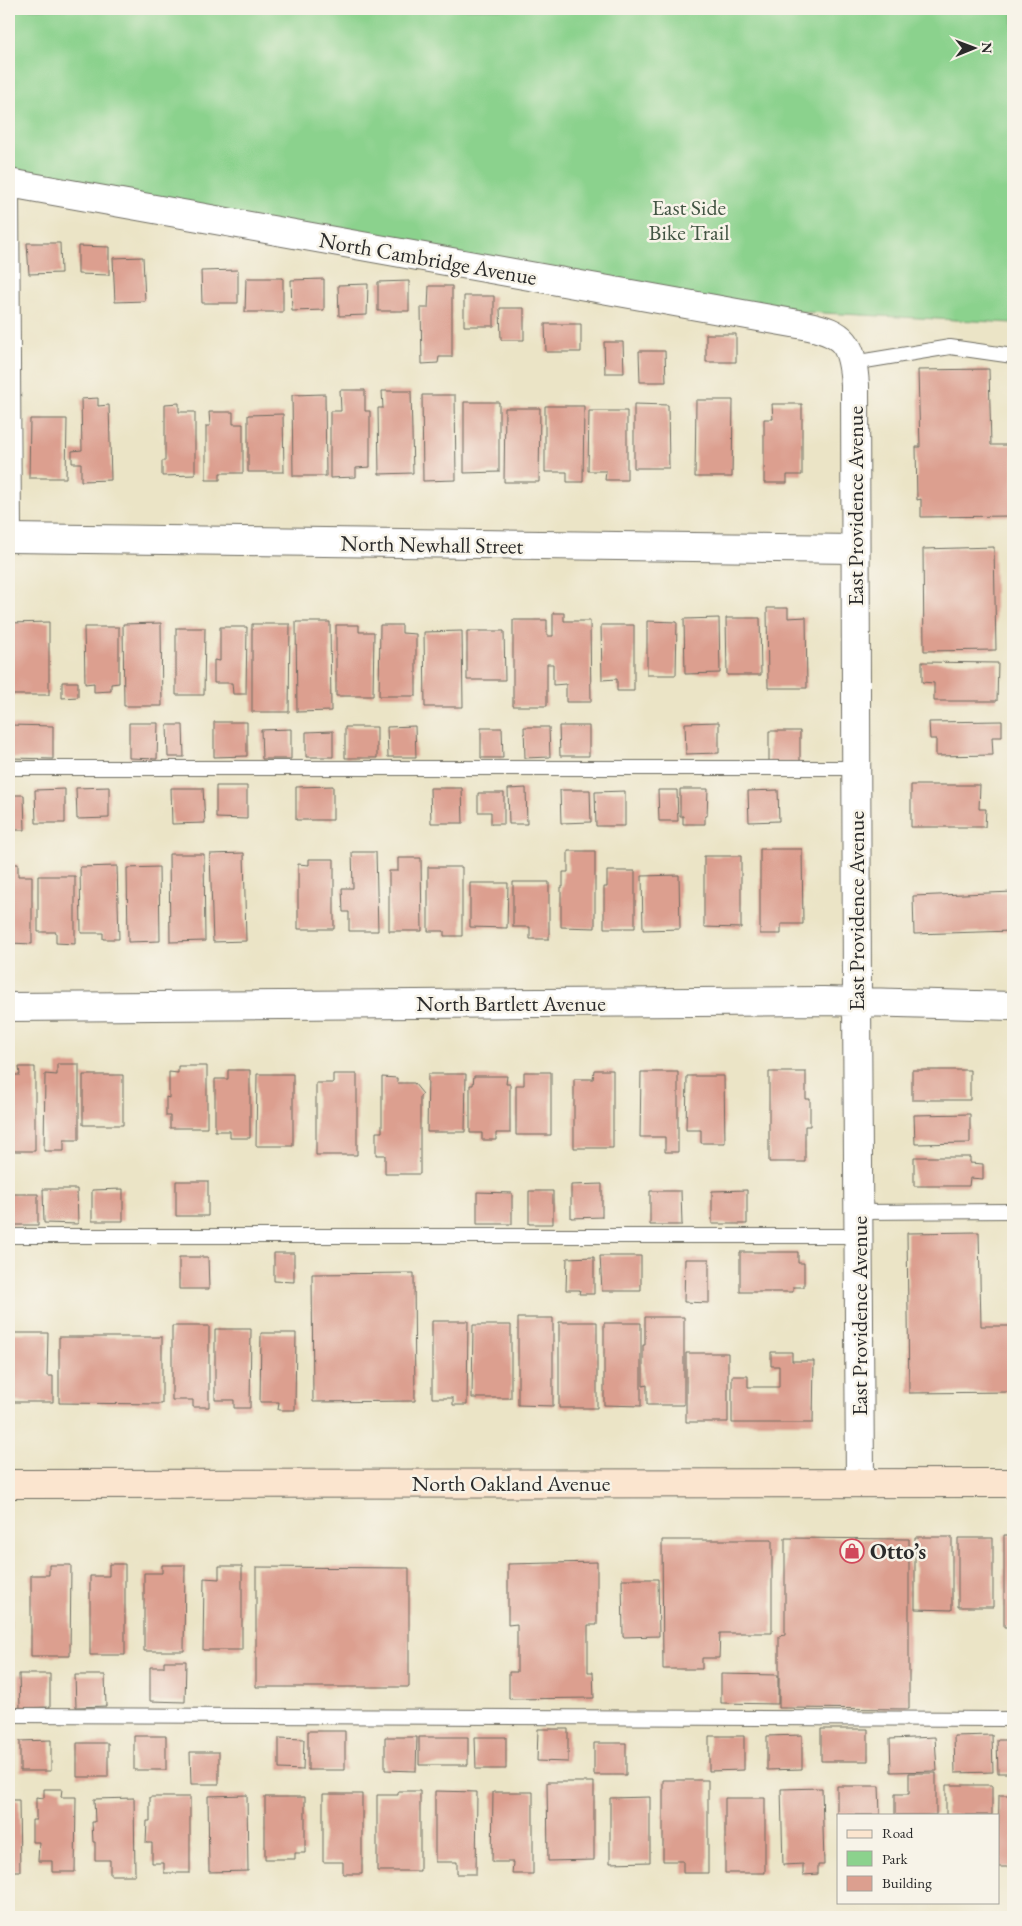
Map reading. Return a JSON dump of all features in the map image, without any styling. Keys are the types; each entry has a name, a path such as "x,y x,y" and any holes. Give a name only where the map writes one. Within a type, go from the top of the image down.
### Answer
{"main road":[{"name":"North Oakland Avenue","path":"9,1484 1013,1483"}],"street":[{"name":"North Cambridge Avenue","path":"10,183 804,325 830,332 849,352"},
{"name":"East Providence Avenue","path":"849,352 855,385 860,1483"},
{"name":"North Newhall Street","path":"12,538 855,549"},
{"name":"North Bartlett Avenue","path":"9,1007 857,1001 1013,1006"}],"lane":[{"path":"10,183 12,538"},
{"path":"849,352 950,347 1013,356"},
{"path":"9,768 856,768"},
{"path":"9,1236 858,1224 1013,1212"},
{"path":"9,1715 1013,1719"}],"green space":[{"name":"East Side Bike Trail","path":"9,9 1013,9 1013,323 691,306 9,174"}],"building":[{"path":"27,243 60,243 61,273 29,274"},
{"path":"78,246 109,247 109,275 78,274"},
{"path":"143,257 145,301 115,302 113,258"},
{"path":"238,270 238,303 202,303 201,271"},
{"path":"246,278 283,278 283,312 245,312"},
{"path":"324,279 324,310 292,311 291,280"},
{"path":"409,281 409,311 378,311 378,282"},
{"path":"368,284 367,315 339,316 338,285"},
{"path":"429,286 452,286 452,357 439,357 438,363 422,364 421,308 428,308"},
{"path":"464,296 494,296 494,326 464,326"},
{"path":"500,308 524,308 524,340 501,340"},
{"path":"545,324 581,324 581,352 546,352"},
{"path":"706,334 736,334 736,362 706,362"},
{"path":"604,342 623,342 624,373 605,373"},
{"path":"639,351 665,351 666,382 640,382"},
{"path":"989,369 991,445 1013,445 1013,516 921,517 921,499 917,500 916,447 920,447 918,370"},
{"path":"340,390 365,390 365,411 370,411 370,467 356,468 356,477 330,478 330,411 341,411"},
{"path":"382,391 411,391 413,473 379,474 378,408 383,408"},
{"path":"325,394 326,476 293,476 292,395"},
{"path":"422,395 455,395 456,480 423,481"},
{"path":"98,398 98,406 109,405 111,480 81,481 81,463 72,463 72,451 82,450 81,399"},
{"path":"696,400 733,400 732,477 695,477"},
{"path":"464,402 499,402 499,472 464,473"},
{"path":"179,403 179,412 195,412 195,475 162,476 162,461 165,461 165,404"},
{"path":"634,404 668,405 669,468 634,468"},
{"path":"772,404 802,404 802,475 787,475 787,483 764,483 764,419 773,419"},
{"path":"545,406 584,406 583,482 567,482 567,472 545,472"},
{"path":"505,408 540,408 539,482 504,482"},
{"path":"589,411 627,411 627,480 605,480 606,471 588,471"},
{"path":"209,412 233,412 233,424 243,424 243,473 220,473 220,480 206,480 206,426 210,426"},
{"path":"283,414 284,472 248,472 248,415"},
{"path":"30,419 67,419 66,478 29,478"},
{"path":"994,547 996,650 924,651 923,549"},
{"path":"767,608 788,608 788,618 806,617 807,688 768,688"},
{"path":"553,613 564,613 564,621 590,621 591,702 566,702 566,684 553,685 553,664 547,664 547,706 513,706 513,620 547,620 547,636 553,636"},
{"path":"719,618 720,673 685,674 684,619"},
{"path":"726,618 760,618 761,675 727,675"},
{"path":"647,621 677,622 676,675 647,675"},
{"path":"49,622 49,695 9,695 9,623"},
{"path":"296,622 330,622 331,711 297,712"},
{"path":"161,623 162,706 124,706 123,624"},
{"path":"252,624 290,624 289,712 252,712"},
{"path":"336,625 359,625 359,632 374,632 373,696 336,696"},
{"path":"380,625 402,625 402,633 416,634 416,696 379,696"},
{"path":"601,625 634,625 634,691 617,691 617,679 602,680"},
{"path":"84,627 119,627 119,683 111,684 111,691 94,692 94,683 85,684"},
{"path":"220,627 247,627 246,694 233,694 232,683 214,683 214,660 220,661"},
{"path":"176,628 205,628 204,695 176,695"},
{"path":"462,631 463,707 425,707 424,632"},
{"path":"467,631 504,631 505,680 467,680"},
{"path":"922,662 998,663 997,701 934,701 934,683 922,682"},
{"path":"62,682 78,682 78,697 62,698"},
{"path":"1002,721 1002,737 992,737 993,755 936,756 936,739 930,739 929,722"},
{"path":"214,722 247,722 247,756 214,757"},
{"path":"719,722 719,753 686,754 685,723"},
{"path":"129,723 158,723 157,759 129,758"},
{"path":"9,725 53,726 53,759 9,758"},
{"path":"167,725 183,725 184,757 168,757"},
{"path":"415,726 416,757 388,757 387,727"},
{"path":"559,726 589,726 589,756 560,756"},
{"path":"345,727 377,727 377,758 345,758"},
{"path":"524,727 549,727 550,757 525,758"},
{"path":"481,728 502,728 503,758 481,758"},
{"path":"291,729 291,759 262,759 261,730"},
{"path":"333,731 333,757 306,757 306,732"},
{"path":"769,731 800,731 800,763 769,763"},
{"path":"911,785 980,785 979,809 986,809 985,827 911,827"},
{"path":"216,786 247,786 247,819 216,818"},
{"path":"333,786 333,820 296,820 296,787"},
{"path":"109,787 109,818 77,819 76,788"},
{"path":"171,788 203,788 205,823 172,824"},
{"path":"430,788 462,788 463,823 431,823"},
{"path":"526,788 527,824 509,824 508,789"},
{"path":"65,789 65,823 36,823 35,790"},
{"path":"680,789 708,789 705,824 683,824 683,816 680,816"},
{"path":"560,790 590,790 591,822 561,823"},
{"path":"658,790 677,790 678,821 659,821"},
{"path":"778,790 779,821 749,822 748,791"},
{"path":"625,791 625,826 596,826 595,792"},
{"path":"478,793 504,793 504,824 491,824 491,812 478,812"},
{"path":"9,795 24,795 25,830 9,830"},
{"path":"760,849 802,849 803,924 781,924 781,934 760,934"},
{"path":"568,851 595,851 595,928 561,927 561,887 563,887 563,872 568,872"},
{"path":"352,852 376,852 378,931 349,931 349,912 343,912 342,888 353,888"},
{"path":"244,853 246,941 213,942 210,854"},
{"path":"169,854 204,854 205,941 170,942"},
{"path":"704,856 741,856 741,928 704,927"},
{"path":"398,858 421,858 422,931 389,931 389,871 398,871"},
{"path":"309,859 334,859 334,929 298,929 298,864 309,865"},
{"path":"9,864 18,864 18,876 32,876 32,944 10,943"},
{"path":"117,866 119,939 103,939 103,933 81,933 80,867"},
{"path":"159,867 160,941 128,942 127,868"},
{"path":"428,867 462,867 462,936 444,936 444,931 428,931"},
{"path":"607,871 635,871 635,928 604,928 604,887 607,887"},
{"path":"679,875 680,929 643,930 642,876"},
{"path":"38,876 75,876 75,944 56,943 56,932 38,932"},
{"path":"513,882 549,882 549,939 530,939 530,927 513,927"},
{"path":"470,883 508,883 507,928 470,927"},
{"path":"1013,892 1013,931 914,934 913,896"},
{"path":"57,1064 79,1064 79,1140 64,1140 64,1151 44,1151 45,1074 57,1075"},
{"path":"178,1066 207,1066 207,1128 170,1128 170,1116 166,1116 166,1097 169,1098 169,1072 178,1073"},
{"path":"19,1067 35,1067 35,1151 9,1151 9,1075 20,1075"},
{"path":"228,1070 250,1070 250,1138 230,1138 230,1131 215,1131 215,1079 228,1079"},
{"path":"594,1070 613,1070 613,1148 574,1148 574,1079 593,1079"},
{"path":"912,1070 970,1070 970,1100 912,1100"},
{"path":"524,1072 551,1072 551,1135 516,1135 516,1085 524,1085"},
{"path":"641,1072 678,1072 678,1152 665,1152 665,1137 640,1137"},
{"path":"769,1072 806,1072 806,1099 810,1099 810,1126 805,1126 805,1162 769,1162"},
{"path":"257,1074 293,1074 293,1146 256,1146"},
{"path":"333,1074 357,1074 357,1155 316,1155 316,1083 333,1083"},
{"path":"428,1074 466,1074 465,1132 427,1132"},
{"path":"83,1075 123,1075 123,1125 83,1125"},
{"path":"474,1076 507,1076 506,1084 510,1084 510,1133 496,1133 496,1140 482,1140 482,1133 470,1133 470,1085 473,1085"},
{"path":"687,1076 724,1076 725,1143 701,1143 701,1130 686,1130"},
{"path":"382,1077 397,1078 397,1083 414,1083 423,1094 420,1096 420,1174 385,1174 385,1155 376,1155 376,1132 382,1132"},
{"path":"970,1114 970,1143 915,1144 914,1115"},
{"path":"914,1157 970,1157 970,1163 983,1164 983,1179 970,1178 969,1186 914,1186"},
{"path":"176,1181 208,1181 208,1216 176,1216"},
{"path":"602,1184 602,1217 571,1218 571,1185"},
{"path":"43,1189 77,1189 78,1224 44,1223"},
{"path":"123,1189 123,1221 92,1221 92,1190"},
{"path":"747,1190 747,1224 712,1224 712,1191"},
{"path":"529,1191 553,1191 553,1224 529,1224"},
{"path":"650,1191 681,1191 682,1225 650,1225"},
{"path":"477,1192 512,1193 512,1224 477,1224"},
{"path":"9,1194 38,1194 38,1225 9,1225"},
{"path":"979,1232 981,1326 1013,1326 1013,1392 909,1393 907,1233"},
{"path":"740,1252 798,1252 798,1263 804,1263 804,1287 793,1287 793,1292 740,1292"},
{"path":"274,1253 294,1253 294,1282 274,1281"},
{"path":"600,1256 641,1256 641,1291 602,1291"},
{"path":"179,1257 208,1257 209,1289 179,1289"},
{"path":"594,1257 594,1294 579,1294 580,1290 566,1290 567,1258"},
{"path":"685,1259 709,1259 709,1303 684,1302"},
{"path":"414,1273 415,1401 313,1402 312,1274"},
{"path":"645,1317 684,1317 684,1405 647,1405 647,1385 643,1386"},
{"path":"518,1318 553,1318 553,1406 518,1405"},
{"path":"432,1321 468,1321 467,1405 453,1405 453,1398 432,1398"},
{"path":"559,1322 597,1322 597,1408 559,1408"},
{"path":"604,1323 641,1323 641,1406 604,1405"},
{"path":"473,1325 511,1325 511,1398 472,1398"},
{"path":"172,1326 209,1326 209,1407 193,1407 193,1400 172,1400"},
{"path":"215,1329 251,1329 250,1408 234,1408 234,1400 215,1400"},
{"path":"9,1333 48,1333 47,1376 53,1376 53,1402 9,1402"},
{"path":"261,1333 296,1333 295,1410 278,1410 279,1402 260,1402"},
{"path":"59,1337 162,1337 162,1404 59,1403"},
{"path":"771,1352 792,1352 792,1361 814,1361 813,1423 732,1423 732,1376 748,1376 748,1387 779,1387 779,1366 771,1366"},
{"path":"686,1353 728,1353 728,1422 686,1422"},
{"path":"1004,1535 1013,1535 1013,1627 1004,1627"},
{"path":"915,1537 952,1537 952,1610 915,1609"},
{"path":"785,1538 909,1539 909,1709 779,1708 779,1636 785,1635"},
{"path":"958,1538 993,1538 993,1607 958,1607"},
{"path":"662,1540 772,1540 772,1633 720,1633 719,1658 702,1658 702,1669 663,1669"},
{"path":"597,1562 597,1625 588,1625 588,1672 593,1672 594,1698 509,1699 509,1672 517,1672 517,1624 508,1625 508,1564"},
{"path":"109,1564 125,1564 125,1655 90,1655 90,1576 109,1576"},
{"path":"9,1565 11,1565 11,1655 9,1655"},
{"path":"49,1565 71,1565 70,1656 31,1656 31,1575 49,1575"},
{"path":"162,1565 185,1565 184,1651 144,1651 144,1573 162,1573"},
{"path":"219,1566 242,1566 242,1650 203,1650 204,1578 219,1579"},
{"path":"256,1567 409,1568 409,1687 256,1687"},
{"path":"622,1579 658,1579 659,1636 623,1637"},
{"path":"164,1661 186,1661 185,1702 150,1701 150,1667 164,1667"},
{"path":"19,1674 50,1674 50,1707 20,1708"},
{"path":"721,1674 778,1675 778,1704 721,1703"},
{"path":"75,1675 105,1675 106,1706 76,1707"},
{"path":"538,1729 568,1729 568,1762 537,1761"},
{"path":"821,1729 868,1729 868,1761 821,1761"},
{"path":"308,1731 345,1731 345,1770 308,1770"},
{"path":"802,1735 802,1769 767,1770 767,1736"},
{"path":"992,1735 993,1772 955,1773 954,1736"},
{"path":"134,1736 166,1736 166,1770 134,1770"},
{"path":"709,1736 744,1736 744,1770 709,1771"},
{"path":"385,1737 417,1737 416,1771 385,1770"},
{"path":"419,1737 468,1737 468,1765 419,1765"},
{"path":"475,1737 506,1737 506,1769 476,1769"},
{"path":"935,1737 937,1771 891,1772 890,1739"},
{"path":"279,1738 304,1739 303,1770 279,1769"},
{"path":"51,1740 51,1771 20,1771 20,1741"},
{"path":"997,1740 1013,1740 1013,1773 998,1773"},
{"path":"77,1743 108,1743 108,1777 77,1777"},
{"path":"594,1743 626,1743 626,1775 594,1775"},
{"path":"190,1752 219,1752 219,1784 191,1784"},
{"path":"909,1773 936,1773 936,1814 895,1814 895,1794 909,1794"},
{"path":"663,1780 708,1780 708,1873 683,1873 683,1861 663,1861"},
{"path":"547,1782 594,1782 594,1860 548,1861"},
{"path":"946,1785 992,1785 992,1814 946,1814"},
{"path":"837,1786 879,1786 880,1814 837,1814"},
{"path":"822,1788 824,1865 818,1865 818,1874 803,1875 803,1864 783,1865 781,1789"},
{"path":"44,1789 62,1789 61,1797 76,1797 75,1872 52,1872 52,1861 38,1861 39,1842 32,1842 32,1820 36,1820 36,1797 44,1798"},
{"path":"398,1791 420,1791 420,1871 377,1871 377,1795 398,1795"},
{"path":"435,1791 477,1792 476,1874 457,1874 457,1862 435,1862"},
{"path":"493,1792 533,1792 533,1874 512,1874 513,1862 492,1862"},
{"path":"323,1794 362,1794 362,1874 343,1874 343,1862 323,1862"},
{"path":"247,1795 248,1871 209,1872 208,1796"},
{"path":"999,1795 1013,1795 1013,1867 1000,1867"},
{"path":"150,1797 190,1797 190,1873 164,1873 164,1863 152,1863 152,1843 146,1843 147,1821 150,1821"},
{"path":"265,1797 305,1797 305,1853 295,1853 295,1859 265,1859"},
{"path":"650,1797 650,1862 610,1863 610,1798"},
{"path":"134,1798 135,1875 110,1875 110,1860 95,1860 92,1822 95,1822 94,1799"},
{"path":"725,1798 765,1798 765,1873 725,1873"},
{"path":"9,1800 19,1800 20,1871 9,1871"}],"place":[{"name":"Otto’s","path":"852,1551"}]}
